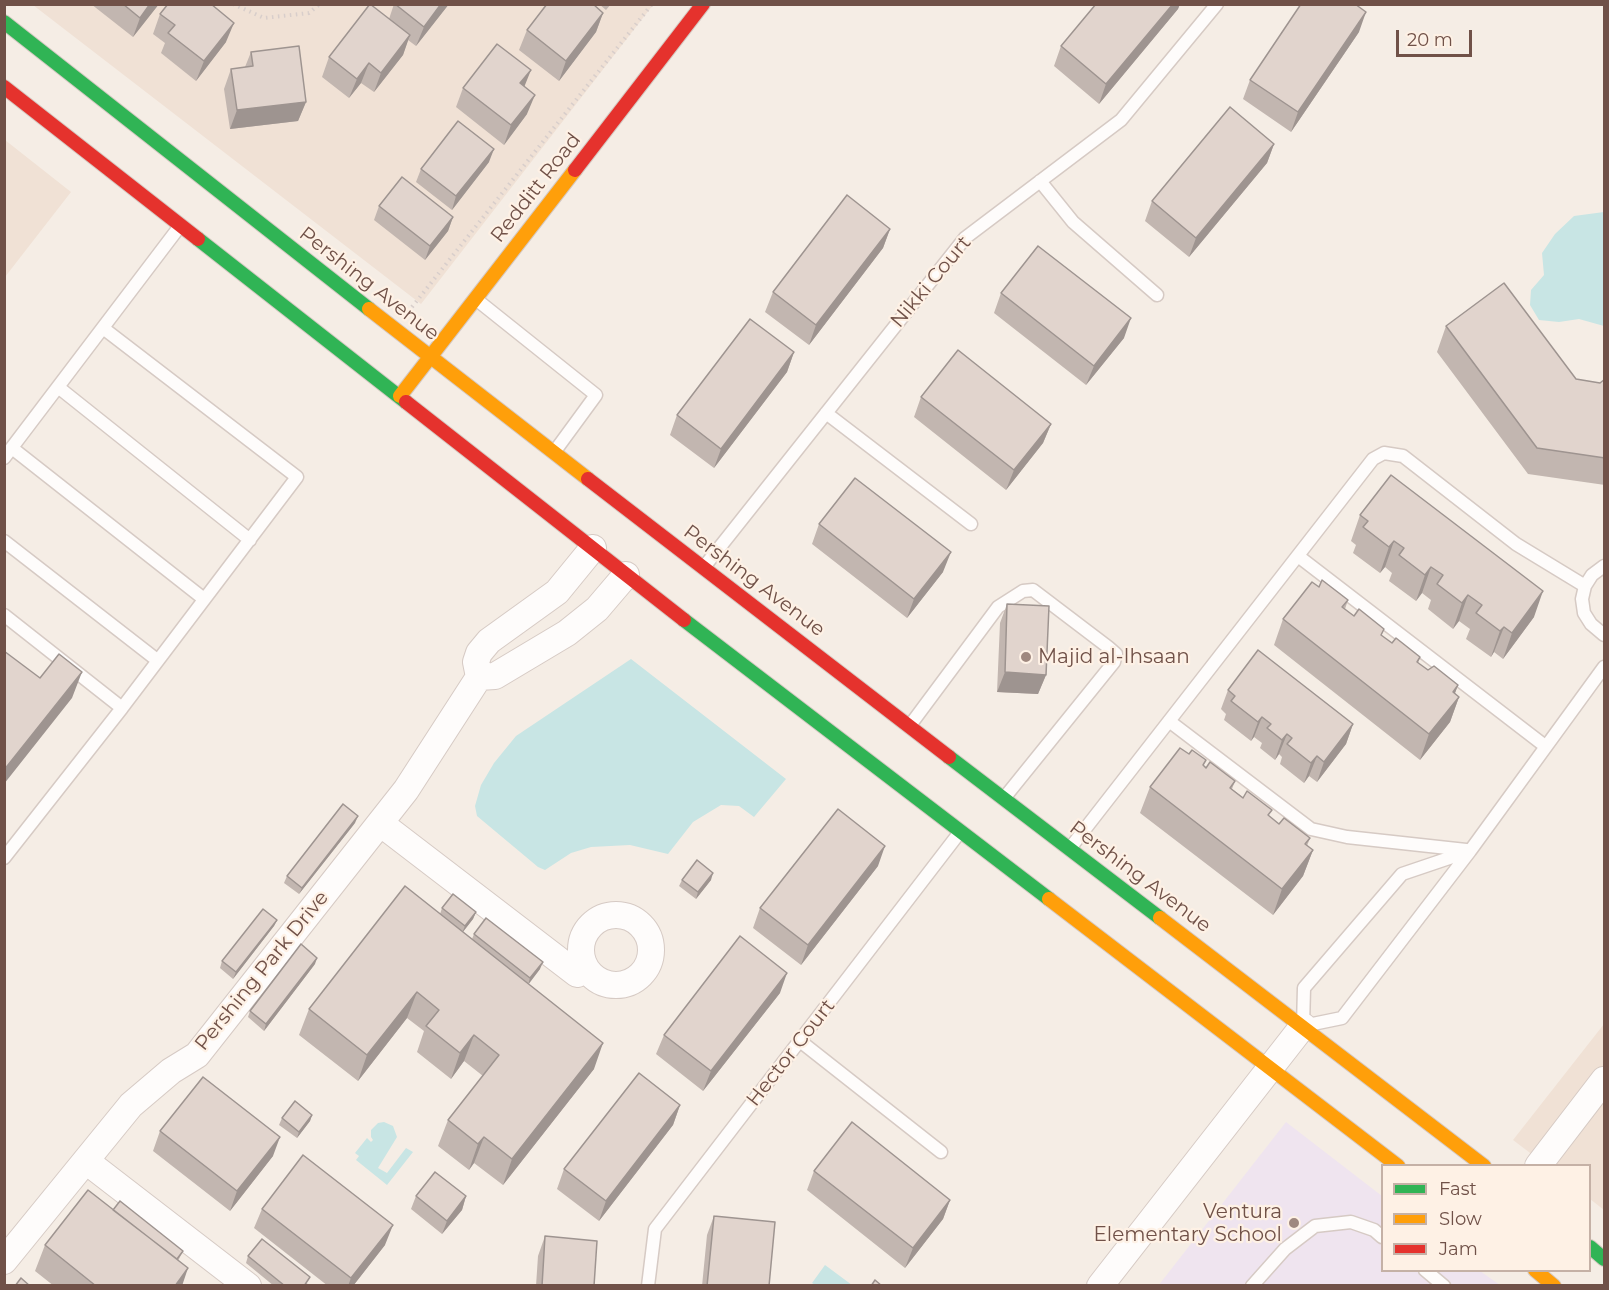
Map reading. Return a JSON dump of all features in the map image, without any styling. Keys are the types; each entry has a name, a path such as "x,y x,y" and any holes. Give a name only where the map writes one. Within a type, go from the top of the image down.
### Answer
{"street":[{"name":"Redditt Road","path":"400,396 703,4"},
{"name":"Pershing Avenue","path":"4,22 430,357 1481,1164"},
{"path":"4,87 626,575 1395,1164"},
{"name":"Pershing Park Drive","path":"4,1261 131,1105 171,1071 197,1055 406,790 479,677 476,662 479,653 489,641 557,592 593,548"},
{"path":"479,677 495,676 552,644 597,609 626,575"},
{"path":"532,612 552,644"},
{"path":"380,823 577,974 584,964"},
{"path":"1100,1286 1303,1026"},
{"path":"1540,1164 1605,1080"},
{"path":"86,1161 248,1286"},
{"path":"1591,1248 1605,1259"},
{"path":"1537,1272 1554,1286"}],"lane":[{"name":"Nikki Court","path":"703,568 965,238 1121,120 1217,4"},
{"path":"1040,181 1073,222 1157,295"},
{"path":"181,225 8,453 204,599"},
{"path":"475,299 597,395 555,452"},
{"path":"4,858 122,708 297,477 103,328"},
{"path":"58,387 250,540"},
{"path":"826,413 971,524"},
{"path":"1070,848 1373,459 1384,453 1403,456 1516,544 1585,586"},
{"path":"4,541 157,660"},
{"path":"1298,556 1545,746"},
{"path":"1605,566 1592,575 1585,586 1582,599 1584,612 1591,624 1605,635"},
{"path":"909,725 998,607 1023,591 1033,590 1116,654 1114,662 1004,797"},
{"path":"4,615 122,708"},
{"path":"1470,851 1402,874 1304,988 1303,1026 1342,1018 1470,851 1605,667"},
{"path":"1169,721 1311,829 1347,837 1470,851"},
{"name":"Hector Court","path":"648,1286 655,1229 961,831"},
{"path":"800,1041 941,1152"},
{"path":"1252,1286 1285,1249 1315,1227 1351,1222 1374,1230 1381,1235"},
{"path":"1427,1272 1444,1286"}],"path":[{"path":"233,4 264,18 309,13 320,4"},
{"path":"402,301 411,309 652,4"}],"shaded area":[{"path":"33,5 653,5 421,304"},
{"path":"5,140 71,192 4,277"},
{"path":"1604,1024 1604,1210 1591,1200 1591,1164 1545,1164 1513,1140"},
{"name":"Ventura Elementary School","path":"1286,1122 1381,1195 1381,1272 1481,1272 1500,1285 1158,1286"}],"water":[{"path":"1604,212 1604,326 1579,319 1559,322 1539,320 1530,305 1531,290 1544,275 1542,253 1555,234 1574,216"},
{"path":"631,659 786,779 754,817 739,806 721,805 693,822 668,854 630,845 591,847 571,853 545,870 538,867 477,816 475,806 481,785 494,763 516,736"},
{"path":"384,1122 393,1126 397,1137 378,1168 387,1173 406,1148 413,1152 387,1185 356,1160 359,1156 355,1153 367,1138 371,1142 373,1140 371,1130 378,1123"},
{"path":"825,1265 852,1285 815,1285 812,1283"}],"building":[{"path":"123,4 150,4 140,18"},
{"path":"168,4 211,4 234,23 204,61 168,33 175,25 160,14"},
{"path":"370,4 410,35 381,73 369,63 357,79 329,57"},
{"path":"395,4 441,4 424,27"},
{"path":"547,4 593,4 603,13 566,61 527,30"},
{"path":"1096,4 1173,4 1106,84 1061,46"},
{"path":"1301,4 1355,4 1366,12 1298,112 1250,80"},
{"path":"497,44 531,70 520,83 535,95 511,125 463,88"},
{"path":"299,46 306,102 237,110 231,69 253,66 251,52"},
{"path":"1230,107 1274,144 1196,238 1152,201"},
{"path":"458,121 494,149 456,196 421,169"},
{"path":"402,177 453,217 430,246 379,206"},
{"path":"847,195 890,229 816,325 773,292"},
{"path":"1038,246 1131,318 1094,366 1001,293"},
{"path":"1504,283 1576,379 1600,383 1605,379 1605,458 1537,448 1446,326"},
{"path":"750,319 794,352 721,449 677,415"},
{"path":"958,350 1051,424 1014,470 921,397"},
{"path":"1391,475 1543,591 1512,633 1504,627 1500,631 1476,613 1482,605 1468,595 1462,603 1437,584 1443,575 1431,567 1425,575 1399,555 1404,548 1394,541 1389,547 1363,527 1368,521 1360,515"},
{"path":"855,478 951,552 914,599 819,524"},
{"path":"1322,580 1348,600 1342,607 1354,616 1359,609 1384,629 1381,635 1392,643 1396,638 1420,657 1417,662 1428,670 1434,666 1458,685 1453,692 1459,697 1429,734 1283,619 1312,582 1319,587"},
{"path":"1007,604 1049,606 1046,675 1005,672"},
{"path":"1258,650 1353,724 1324,762 1317,756 1311,763 1287,744 1292,738 1287,734 1282,740 1267,728 1271,724 1262,717 1258,722 1231,701 1235,696 1228,690"},
{"path":"4,651 40,678 59,654 82,672 4,770"},
{"path":"1180,748 1189,754 1192,750 1206,760 1203,765 1206,768 1210,762 1235,781 1230,788 1243,798 1247,791 1272,810 1268,815 1279,824 1284,818 1310,838 1305,844 1313,850 1282,889 1150,787"},
{"path":"343,804 358,816 302,888 287,876"},
{"path":"838,809 885,846 808,945 760,908"},
{"path":"697,860 713,873 698,892 682,880"},
{"path":"405,886 603,1043 512,1159 484,1137 478,1144 448,1120 499,1055 474,1035 460,1053 426,1026 439,1010 417,992 367,1055 309,1009"},
{"path":"453,894 476,912 465,926 442,908"},
{"path":"263,909 277,920 236,972 222,961"},
{"path":"486,918 543,962 530,978 474,934"},
{"path":"740,936 787,973 711,1071 664,1035"},
{"path":"301,944 317,958 266,1024 250,1011"},
{"path":"639,1073 680,1105 606,1201 564,1169"},
{"path":"203,1077 280,1137 237,1191 160,1131"},
{"path":"295,1101 312,1115 299,1132 282,1118"},
{"path":"852,1122 950,1200 913,1248 814,1171"},
{"path":"303,1155 393,1225 351,1278 262,1209"},
{"path":"435,1172 466,1196 447,1221 416,1196"},
{"path":"88,1190 188,1268 175,1286 96,1286 45,1245"},
{"path":"120,1201 183,1251 177,1259 113,1210"},
{"path":"714,1216 775,1222 769,1286 707,1286"},
{"path":"545,1236 597,1241 594,1286 542,1286"},
{"path":"262,1239 310,1277 304,1286 285,1286 248,1256"},
{"path":"21,1278 30,1286 15,1286"},
{"path":"875,1280 882,1286 871,1286"}],"traffic: fast":[{"path":"4,22 369,309"},
{"path":"198,239 406,402"},
{"path":"684,620 1049,899"},
{"path":"949,757 1160,918"},
{"path":"1591,1248 1604,1259"}],"traffic: slow":[{"path":"400,396 575,170"},
{"path":"369,309 588,479"},
{"path":"1049,899 1395,1164"},
{"path":"1160,918 1481,1164"},
{"path":"1537,1272 1554,1286"}],"traffic: jam":[{"path":"575,170 703,4"},
{"path":"4,87 198,239"},
{"path":"406,402 684,620"},
{"path":"588,479 949,757"}],"place":[{"name":"Majid al-Ihsaan","path":"1026,657"},
{"name":"Ventura Elementary School","path":"1294,1223"}]}
